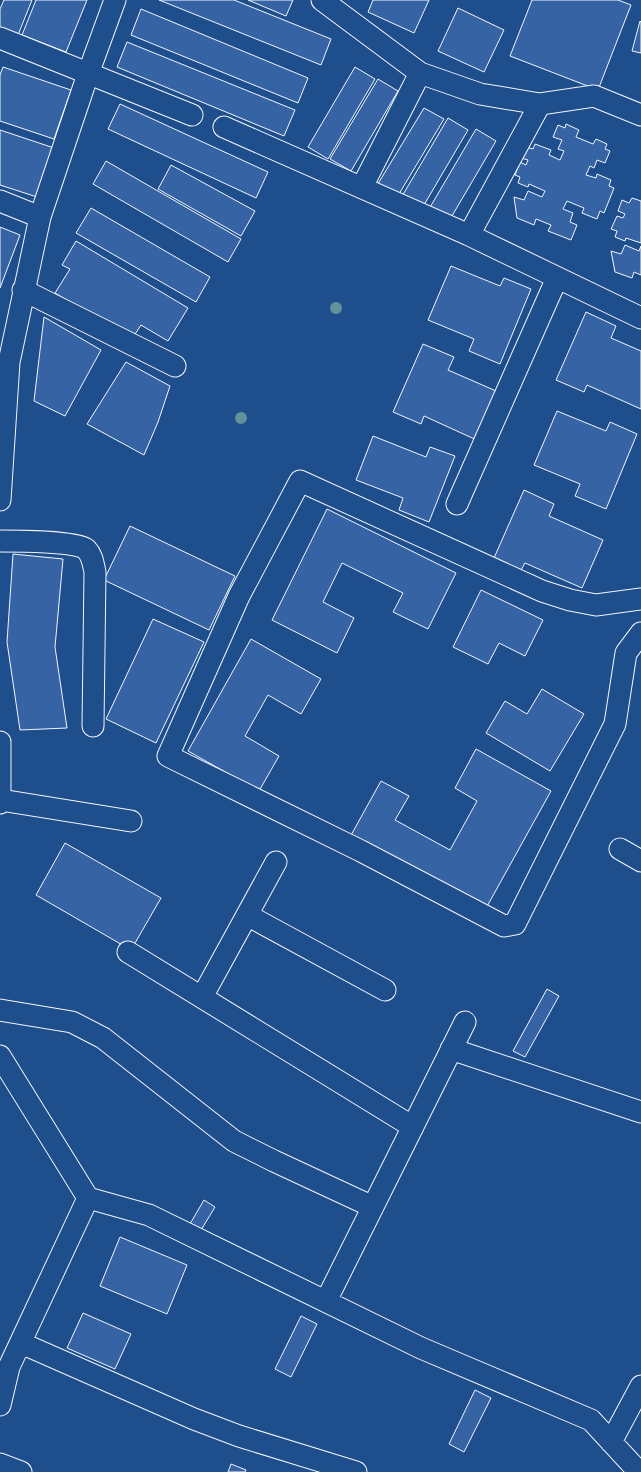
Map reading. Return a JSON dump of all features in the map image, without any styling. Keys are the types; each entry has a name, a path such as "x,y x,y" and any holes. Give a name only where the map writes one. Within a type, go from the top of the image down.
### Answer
{"street":[{"path":"0,500 9,362 40,217 88,74 115,0"},
{"path":"322,0 420,73 480,94 540,104 594,96 641,115"},
{"path":"0,38 192,115"},
{"path":"362,187 420,73"},
{"path":"469,235 540,104"},
{"path":"224,127 469,235 641,318"},
{"path":"0,201 40,217"},
{"path":"457,504 557,278"},
{"path":"24,290 175,366"},
{"path":"641,599 596,605 570,600 542,591 300,481 239,596 168,756 361,851 504,926 516,924 615,724 626,653 641,633"},
{"path":"0,541 70,544 85,548 92,557 95,572 93,726"},
{"path":"0,742 0,802 131,821"},
{"path":"620,849 641,861"},
{"path":"202,997 276,862"},
{"path":"247,915 385,990"},
{"path":"128,952 413,1127"},
{"path":"0,1010 57,1018 84,1027 103,1038 234,1140 274,1161 373,1206"},
{"path":"326,1301 465,1022"},
{"path":"451,1049 641,1112"},
{"path":"0,1056 88,1198 149,1215 421,1348 591,1420 639,1472"},
{"path":"0,1405 5,1366 21,1343 88,1198"},
{"path":"21,1343 194,1419 239,1436 356,1472"},
{"path":"611,1442 641,1386"},
{"path":"0,1464 21,1472"}],"building":[{"path":"4,0 32,0 18,35 0,28 0,9"},
{"path":"36,0 87,0 66,52 22,35"},
{"path":"159,0 234,0 331,39 321,65"},
{"path":"248,0 293,0 286,16"},
{"path":"373,0 429,0 414,33 368,12"},
{"path":"532,0 618,0 631,5 598,90 510,56"},
{"path":"458,8 504,30 484,72 438,51"},
{"path":"141,9 308,78 298,103 131,35"},
{"path":"640,21 641,22 641,53 632,51"},
{"path":"127,42 295,110 284,136 117,67"},
{"path":"3,67 71,90 54,139 0,121 0,75"},
{"path":"355,67 375,79 328,159 308,147"},
{"path":"378,79 398,91 351,171 330,159"},
{"path":"120,104 268,172 256,198 108,129"},
{"path":"424,108 444,119 396,199 376,187"},
{"path":"448,118 468,130 421,210 401,198"},
{"path":"566,124 579,130 576,137 593,144 596,139 607,144 605,149 610,151 605,163 597,160 594,168 590,166 586,175 596,178 597,174 611,180 609,186 614,188 604,213 600,211 597,219 582,213 584,208 567,201 563,209 573,213 570,222 577,225 571,240 548,231 551,225 536,219 534,225 517,218 514,197 524,200 528,191 542,197 545,191 529,184 528,187 518,183 520,177 515,175 520,162 526,165 528,160 521,158 526,147 533,149 535,144 551,150 549,155 560,160 564,151 558,149 562,140 553,137 558,125 565,128"},
{"path":"476,129 496,141 449,221 429,209"},
{"path":"0,130 54,148 37,197 0,185"},
{"path":"106,161 241,239 228,262 93,184"},
{"path":"171,165 255,211 241,236 158,189"},
{"path":"632,198 641,201 641,243 626,238 625,241 615,237 617,231 611,229 617,216 623,218 625,214 618,211 622,200 629,203"},
{"path":"91,208 210,277 196,302 76,233"},
{"path":"0,227 20,235 0,288"},
{"path":"76,241 188,308 168,341 141,325 132,339 55,293 70,269 62,265"},
{"path":"625,245 639,251 641,246 641,275 634,272 632,278 615,272 611,251 621,254"},
{"path":"451,266 500,286 504,278 531,289 500,364 469,351 474,339 428,320"},
{"path":"586,312 616,326 611,338 641,351 641,409 587,385 584,392 556,380"},
{"path":"44,317 101,350 65,416 34,401"},
{"path":"423,344 454,357 448,370 503,394 481,442 424,416 421,424 393,412"},
{"path":"126,362 170,386 158,422 144,455 87,424"},
{"path":"557,411 606,431 610,422 637,434 606,509 575,496 580,484 534,465"},
{"path":"373,436 426,457 430,447 455,456 429,522 399,510 403,498 356,480"},
{"path":"524,490 554,504 549,516 603,540 582,588 525,563 521,570 494,558"},
{"path":"327,509 456,573 428,629 393,612 403,593 342,563 323,602 354,618 337,653 272,620"},
{"path":"130,526 235,576 209,630 104,580"},
{"path":"13,554 63,559 55,647 67,728 20,730 7,642"},
{"path":"481,590 543,620 525,656 499,643 488,664 453,647"},
{"path":"153,619 204,642 156,743 106,719"},
{"path":"251,639 321,679 301,714 268,695 245,736 279,756 259,791 188,751"},
{"path":"542,689 584,714 550,771 486,733 505,701 527,714"},
{"path":"476,749 551,791 485,910 350,837 381,781 409,796 395,820 450,850 477,801 455,788"},
{"path":"65,843 161,898 131,950 36,895"},
{"path":"547,989 559,996 525,1057 513,1051"},
{"path":"204,1200 215,1207 198,1235 187,1229"},
{"path":"120,1237 187,1265 167,1314 100,1286"},
{"path":"83,1313 131,1334 115,1369 67,1348"},
{"path":"301,1316 317,1324 291,1377 275,1369"},
{"path":"475,1390 491,1398 464,1452 449,1444"},
{"path":"231,1464 246,1470 245,1472 228,1472"}]}
